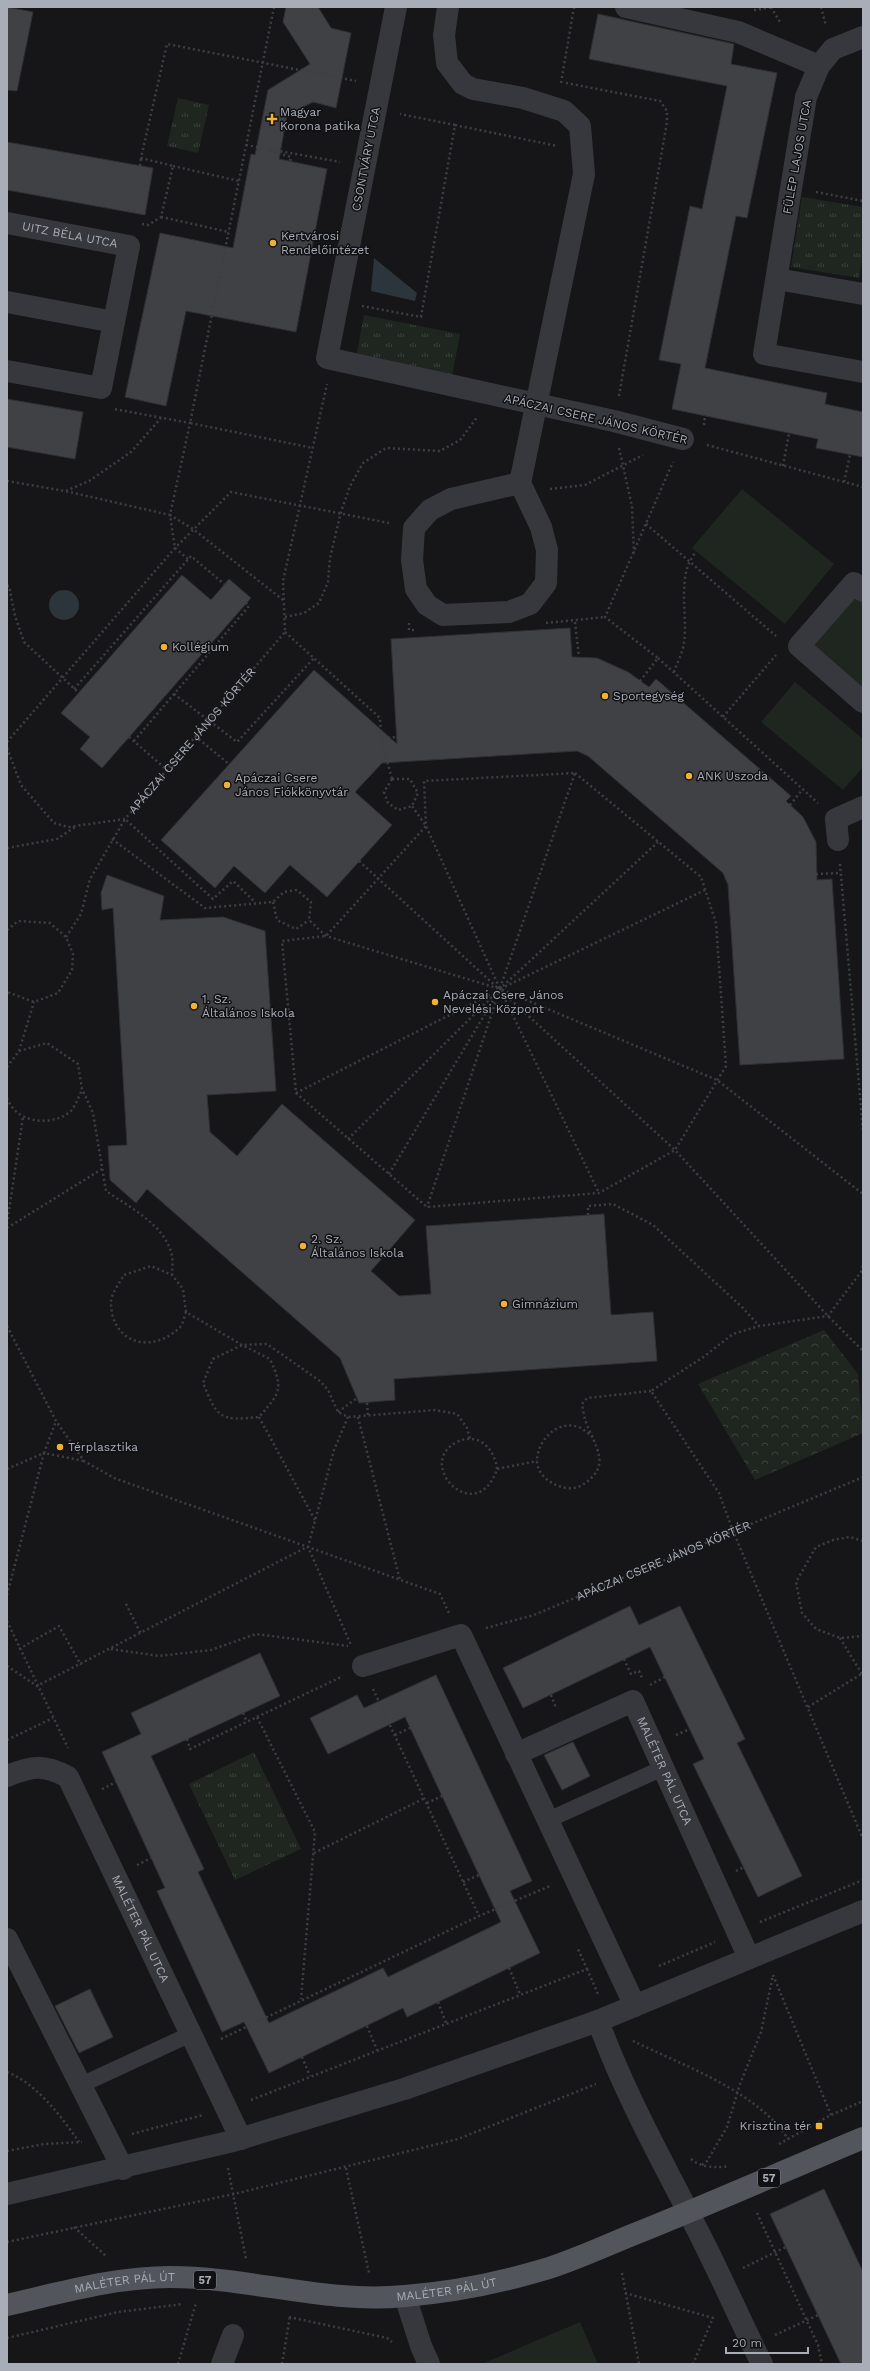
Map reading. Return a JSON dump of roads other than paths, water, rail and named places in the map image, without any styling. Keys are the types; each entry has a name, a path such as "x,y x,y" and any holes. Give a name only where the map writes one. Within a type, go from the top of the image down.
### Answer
{"main road":[{"name":"MALÉTER PÁL ÚT","path":"7,2305 81,2288 169,2277 251,2284 315,2294 375,2298 405,2296 492,2283 551,2267 688,2213 863,2138"}],"street":[{"name":"CSONTVÁRY UTCA","path":"327,358 396,7"},
{"path":"448,7 444,35 447,63 462,84 473,89 523,98 564,111 580,126 584,174 537,404 522,487 541,527 547,556 546,583 530,604 509,612 443,615 427,605 416,589 412,560 414,528 430,510 451,499 522,487"},
{"path":"626,7 738,32 819,66"},
{"name":"FÜLEP LAJOS UTCA","path":"863,37 833,49 819,66 806,97 764,354 863,372"},
{"name":"UITZ BÉLA UTCA","path":"7,224 129,246 101,388 7,370"},
{"path":"777,279 863,294"},
{"path":"7,302 114,322"},
{"name":"APÁCZAI CSERE JÁNOS KÖRTÉR","path":"327,358 614,421 683,439"},
{"path":"863,591 854,583 799,646 863,702"},
{"path":"838,840 836,819 863,807"},
{"path":"363,1666 460,1635 635,2006"},
{"name":"MALÉTER PÁL UTCA","path":"516,1754 633,1701 663,1768 757,1955"},
{"name":"MALÉTER PÁL UTCA","path":"7,1776 30,1767 52,1769 68,1778 191,2034 232,2142"},
{"path":"7,2194 123,2169 232,2142 404,2089 604,2019 863,1911"},
{"path":"7,1939 123,2169"},
{"path":"604,2019 617,2072 757,2355"},
{"path":"405,2296 421,2346 429,2364"},
{"path":"222,2364 233,2336"}],"lane":[{"path":"548,1820 663,1768"},
{"path":"81,2086 191,2034"}],"place":[{"name":"Magyar Korona patika","path":"272,119"},
{"name":"Kertvárosi Rendelőintézet","path":"273,243"},
{"name":"Kollégium","path":"164,647"},
{"name":"Sportegység","path":"605,696"},
{"name":"ANK Uszoda","path":"689,776"},
{"name":"Apáczai Csere János Fiókkönyvtár","path":"227,785"},
{"name":"Apáczai Csere János Nevelési Központ","path":"435,1002"},
{"name":"1. Sz. Általános Iskola","path":"194,1006"},
{"name":"2. Sz. Általános Iskola","path":"303,1246"},
{"name":"Gimnázium","path":"504,1304"},
{"name":"Térplasztika","path":"60,1447"},
{"name":"Krisztina tér","path":"819,2126"}]}
